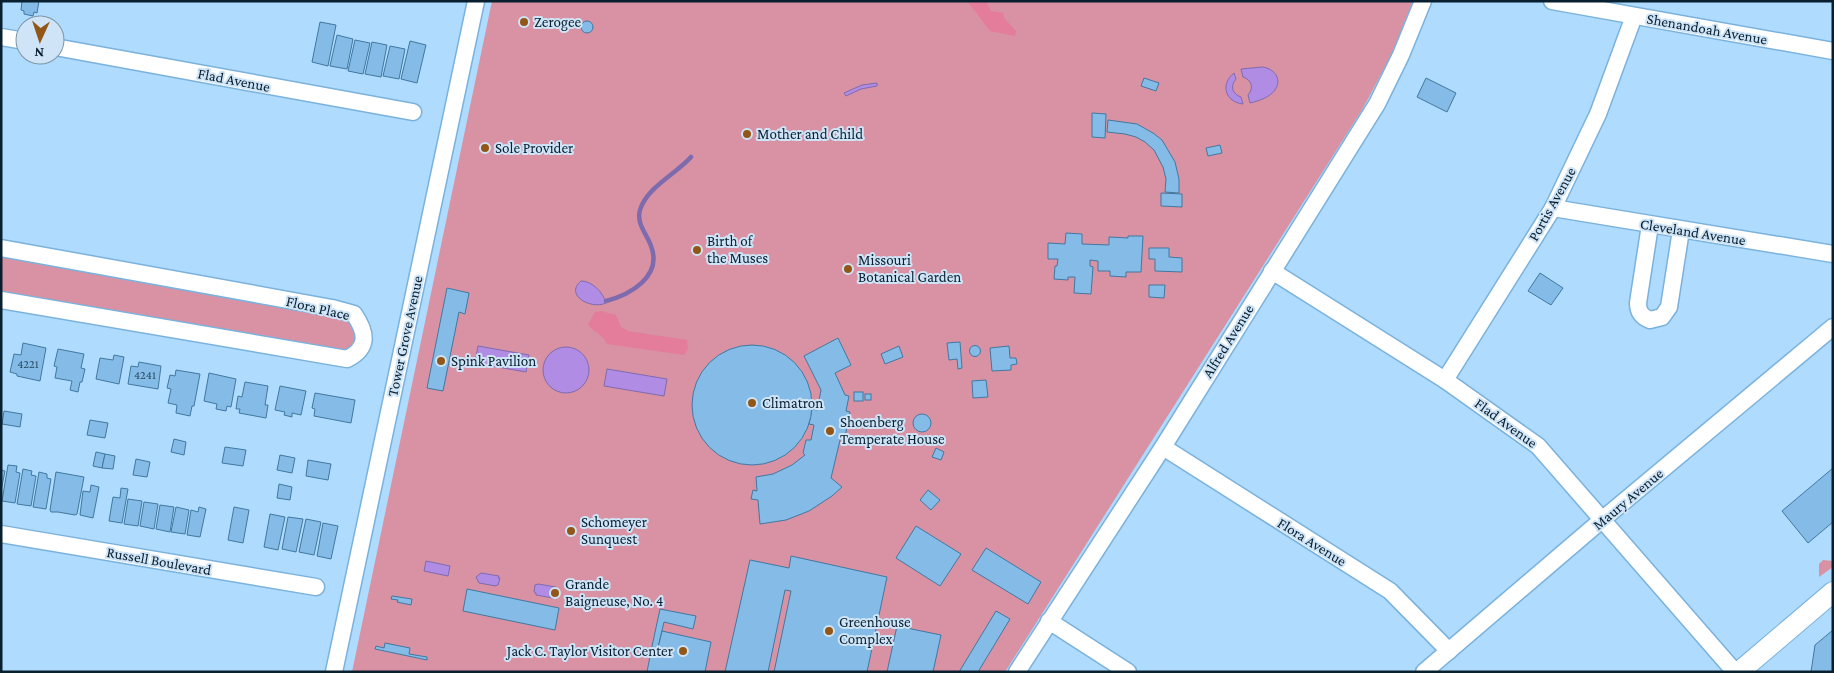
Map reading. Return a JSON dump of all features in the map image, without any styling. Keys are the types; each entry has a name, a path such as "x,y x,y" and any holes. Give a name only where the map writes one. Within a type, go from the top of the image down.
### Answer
{"main road":[{"path":"1737,672 1833,592"}],"street":[{"name":"Tower Grove Avenue","path":"334,672 476,1"},
{"name":"Alfred Avenue","path":"1017,672 1163,447 1377,104 1401,55 1423,1"},
{"name":"Shenandoah Avenue","path":"1552,1 1833,51"},
{"name":"Portis Avenue","path":"1445,380 1553,208 1598,114 1634,16"},
{"path":"1,37 15,39"},
{"name":"Flad Avenue","path":"65,49 413,112"},
{"name":"Cleveland Avenue","path":"1553,208 1833,254"},
{"path":"1650,225 1638,303 1638,309 1641,314 1650,320 1662,317 1669,307 1681,230"},
{"name":"Flora Place","path":"1,248 332,308 354,314 361,324 364,335 363,344 357,354 347,359 1,300"},
{"name":"Flad Avenue","path":"1272,271 1445,380 1538,446 1737,672"},
{"name":"Maury Avenue","path":"1424,672 1603,519 1833,327"},
{"name":"Flora Avenue","path":"1163,447 1390,591 1449,651"},
{"name":"Russell Boulevard","path":"1,534 316,587"},
{"path":"1049,621 1128,672"}],"shaded area":[{"name":"Missouri Botanical Garden","path":"492,1 1413,1 1393,52 1362,110 1005,672 352,672"},
{"path":"967,1 986,1 991,11 1003,13 1004,18 1016,31 1015,36 990,31"},
{"path":"1262,67 1270,69 1276,74 1277,86 1267,97 1250,103 1248,95 1251,85 1243,77 1241,69"},
{"path":"1234,73 1236,79 1233,84 1233,90 1241,97 1243,104 1232,100 1226,92 1227,82"},
{"path":"877,83 877,86 861,89 846,96 844,93 862,85"},
{"path":"1,248 354,314 357,354 1,300"},
{"path":"581,281 585,281 596,288 606,303 600,305 587,303 577,296 577,286"},
{"path":"601,311 616,315 621,327 628,331 687,340 688,349 684,355 607,344 588,324 595,312"},
{"path":"478,346 529,355 526,372 475,363"},
{"path":"566,347 579,351 585,357 589,370 585,383 579,389 566,393 553,389 547,383 543,370 547,357 553,351"},
{"path":"607,369 667,379 664,396 604,386"},
{"path":"1823,560 1833,561 1833,567 1819,577 1819,564"},
{"path":"426,561 450,566 448,576 424,571"},
{"path":"481,573 499,576 498,585 479,583 476,577"},
{"path":"535,585 556,587 555,590 559,594 553,598 536,595 534,592"}],"building":[{"path":"22,1 39,1 37,13 34,12 33,15 24,14 24,11 21,10"},
{"path":"587,21 593,27 587,33 581,27"},
{"path":"320,22 336,25 328,66 312,62"},
{"path":"337,35 353,39 347,69 330,66"},
{"path":"355,40 370,43 363,74 348,71"},
{"path":"410,41 426,45 417,83 401,79"},
{"path":"372,42 387,45 381,77 365,74"},
{"path":"390,46 405,49 399,79 383,76"},
{"path":"1144,78 1159,83 1156,91 1141,86"},
{"path":"1426,78 1456,93 1447,112 1417,97"},
{"path":"1092,113 1106,114 1105,138 1092,137"},
{"path":"1108,120 1137,124 1162,140 1175,162 1179,179 1179,193 1165,192 1166,179 1163,167 1154,150 1136,137 1107,132"},
{"path":"1220,145 1222,153 1208,156 1206,148"},
{"path":"1161,193 1182,194 1182,207 1161,206"},
{"path":"1066,233 1082,234 1082,244 1109,245 1109,237 1128,238 1128,236 1143,236 1141,272 1126,272 1126,277 1110,276 1110,271 1098,271 1098,261 1090,260 1090,266 1093,267 1091,294 1074,293 1075,277 1068,277 1068,280 1054,279 1055,266 1057,266 1058,259 1048,259 1048,243 1065,244"},
{"path":"1149,248 1169,248 1169,257 1182,258 1182,272 1155,271 1155,259 1149,259"},
{"path":"1540,273 1563,288 1551,305 1528,291"},
{"path":"1149,285 1165,285 1164,298 1149,297"},
{"name":"Spink Pavilion","path":"447,288 469,293 465,314 459,312 443,391 427,388"},
{"name":"Shoenberg Temperate House","path":"838,338 851,365 835,373 845,395 849,396 846,411 850,412 845,437 841,436 831,478 842,487 809,511 786,520 760,524 758,500 751,499 753,490 757,491 756,477 773,474 792,465 805,455 803,453 806,440 811,440 814,425 809,424 812,409 817,410 821,390 804,356"},
{"path":"960,342 962,368 958,369 957,359 949,360 947,343"},
{"path":"23,343 46,348 40,381 17,376 17,374 10,372 14,354 21,355"},
{"name":"Climatron","path":"752,345 775,350 785,355 794,363 802,372 807,382 812,405 807,428 802,438 794,447 785,455 775,460 752,465 729,460 719,455 710,447 702,438 697,428 692,405 697,382 702,372 710,363 719,355 729,350"},
{"path":"899,346 903,357 885,364 881,354"},
{"path":"973,346 977,346 980,351 979,355 973,356 970,353 970,349"},
{"path":"1009,346 1010,358 1016,358 1017,364 1011,365 1011,370 992,371 990,348"},
{"path":"58,349 84,354 81,368 85,369 78,392 70,390 72,381 55,378 57,367 54,366"},
{"path":"114,355 124,357 119,384 96,379 100,358 113,360"},
{"path":"139,362 161,366 158,389 128,384 131,366 138,367"},
{"path":"176,370 200,374 194,406 192,406 190,416 176,413 177,405 168,403 171,389 167,388 170,375 175,376"},
{"path":"209,373 236,379 231,407 227,406 226,411 216,409 217,404 204,401"},
{"path":"986,380 988,397 973,398 972,381"},
{"path":"245,382 268,386 265,405 268,405 266,418 239,413 240,409 236,409 238,396 242,397"},
{"path":"280,386 306,391 301,415 292,413 292,417 284,415 285,412 275,410"},
{"path":"854,392 863,392 863,401 854,401"},
{"path":"315,393 355,400 351,423 314,416 315,409 312,408"},
{"path":"865,394 871,394 871,400 865,400"},
{"path":"4,411 22,414 20,427 2,424"},
{"path":"918,414 926,414 931,419 929,430 918,432 913,427 913,419"},
{"path":"90,420 108,423 105,438 87,435"},
{"path":"174,439 186,442 184,455 171,452"},
{"path":"225,447 246,450 243,466 222,463"},
{"path":"936,448 944,452 941,460 932,457"},
{"path":"96,452 105,454 102,468 93,466"},
{"path":"105,454 115,456 113,469 102,468"},
{"path":"280,455 295,458 292,473 277,470"},
{"path":"136,459 150,462 147,477 133,475"},
{"path":"308,460 331,464 328,480 306,476"},
{"path":"8,465 17,466 16,472 20,473 15,503 2,501"},
{"path":"1833,468 1833,522 1808,543 1782,511"},
{"path":"23,469 32,471 31,475 36,476 31,506 17,504"},
{"path":"1,470 5,471 1,491"},
{"path":"39,472 47,474 47,478 51,479 46,509 33,507"},
{"path":"56,472 84,477 77,514 75,515 51,512 50,510"},
{"path":"279,484 292,487 290,500 277,498"},
{"path":"91,485 99,487 93,518 80,515 83,491 90,492"},
{"path":"121,488 128,489 122,523 109,521 113,497 120,498"},
{"path":"928,490 940,500 931,510 920,500"},
{"path":"128,499 142,501 138,526 124,524"},
{"path":"144,502 158,504 154,529 140,526"},
{"path":"160,505 174,507 170,532 156,529"},
{"path":"176,507 189,510 185,534 171,532"},
{"path":"199,507 206,509 200,537 187,535 191,510 198,512"},
{"path":"234,507 249,510 243,543 228,540"},
{"path":"270,514 285,517 278,550 264,547"},
{"path":"288,517 303,519 296,552 282,549"},
{"path":"306,519 321,522 314,555 299,552"},
{"path":"323,523 338,526 331,559 317,556"},
{"path":"916,526 961,554 940,586 896,558"},
{"path":"986,548 1041,582 1028,604 972,570"},
{"name":"Greenhouse Complex","path":"791,556 887,577 867,672 774,672 791,591 785,590 768,672 725,672 750,560 789,568"},
{"path":"467,589 559,608 555,630 463,611"},
{"path":"392,596 412,599 411,605 397,602 398,600 391,599"},
{"path":"660,609 696,616 693,629 664,622 657,652 651,651"},
{"path":"996,611 1010,619 978,672 959,672"},
{"path":"897,626 941,635 933,672 887,672"},
{"path":"1833,630 1833,672 1811,672 1815,645"},
{"name":"Jack C. Taylor Visitor Center","path":"662,631 711,642 705,672 647,672 651,651 657,652"},
{"path":"385,643 410,648 409,654 427,657 427,660 375,649 376,646 384,648"}],"waterway":[{"path":"606,301 634,289 648,275 652,267 653,257 651,246 639,220 640,210 649,194 691,157"}],"place":[{"name":"Zerogee","path":"524,22"},
{"name":"Mother and Child","path":"747,134"},
{"name":"Sole Provider","path":"485,148"},
{"name":"Birth of the Muses","path":"697,250"},
{"name":"Missouri Botanical Garden","path":"848,269"},
{"name":"Spink Pavilion","path":"441,361"},
{"name":"Climatron","path":"752,403"},
{"name":"Shoenberg Temperate House","path":"830,431"},
{"name":"Schomeyer Sunquest","path":"571,531"},
{"name":"Grande Baigneuse, No. 4","path":"555,593"},
{"name":"Greenhouse Complex","path":"829,631"},
{"name":"Jack C. Taylor Visitor Center","path":"683,651"}]}
